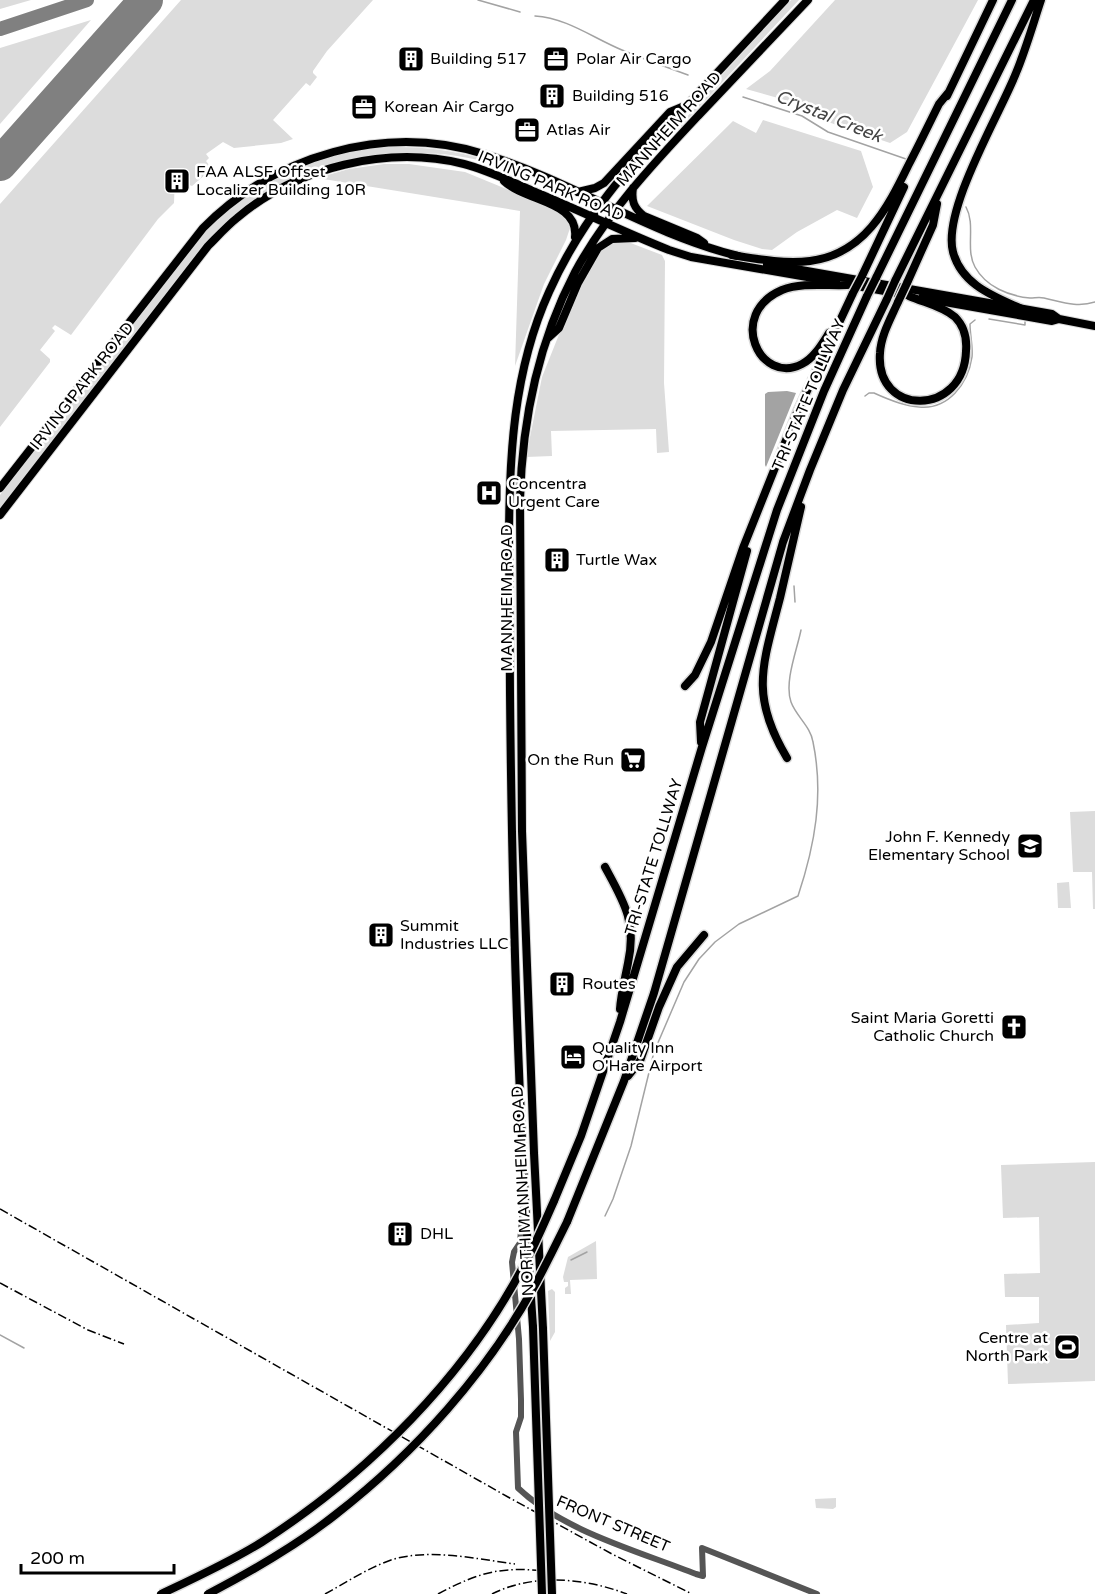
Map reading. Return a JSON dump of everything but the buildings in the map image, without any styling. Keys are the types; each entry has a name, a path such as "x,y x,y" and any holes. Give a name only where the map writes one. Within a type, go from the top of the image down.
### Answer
{"highway":[{"path":"850,290 790,287 767,299 754,315 754,344 768,362 777,367 793,367 801,365 813,356 823,342 874,248 993,0"},
{"name":"TRI-STATE TOLLWAY","path":"160,1594 202,1575 261,1543 320,1502 393,1439 462,1359 525,1264 581,1136 620,1022 702,747 777,510 824,390 867,296 1012,0"},
{"name":"TRI-STATE TOLLWAY","path":"208,1594 289,1548 334,1516 375,1482 427,1431 470,1380 536,1284 567,1222 624,1081 654,993 783,542 810,470 843,390 1034,0"},
{"path":"1024,310 984,291 970,280 956,260 952,239 956,215 969,174 1016,74 1041,0"},
{"path":"732,255 782,261 810,261 832,256 861,238 881,216 939,104 948,93"},
{"path":"909,296 949,313 964,331 966,352 962,372 952,388 939,398 920,401 905,399 891,389 882,374 880,361 885,330 933,225 939,192"},
{"path":"685,686 694,675 711,642 742,548 850,290"},
{"path":"787,758 767,718 762,692 763,665 810,470"},
{"path":"702,747 700,722 759,510"},
{"path":"605,867 625,906 631,925 629,962 621,997 620,1022"},
{"path":"624,1081 640,1061 662,999 677,967 704,935"}],"main road":[{"name":"MANNHEIM ROAD","path":"511,787 510,462 521,379 531,337 548,294 575,240 600,202 628,168 785,0"},
{"name":"MANNHEIM ROAD","path":"522,787 521,466 529,400 545,342 575,273 606,223 633,186 808,0"},
{"path":"576,192 595,188 604,183 670,112 688,104"},
{"name":"IRVING PARK ROAD","path":"0,488 191,241 215,215 274,174 315,156 380,142 458,147 483,153 713,249 766,264 1052,314 1059,319 1095,326"},
{"name":"IRVING PARK ROAD","path":"0,515 195,262 230,224 258,202 284,187 334,167 376,159 441,160 463,164 498,176 639,238 691,257 850,290 909,296 1052,321 1059,319"},
{"path":"498,176 512,188 568,213 575,224 575,240"},
{"path":"633,186 632,201 644,216 697,238 713,249"},
{"path":"545,342 559,328 578,283 598,248 612,239 639,238"},
{"name":"NORTH MANNHEIM ROAD","path":"511,787 524,1181 533,1327 542,1594"},
{"name":"NORTH MANNHEIM ROAD","path":"522,787 552,1594"}],"street":[{"path":"512,1262 514,1252 520,1243 524,1181"},
{"path":"512,1262 519,1252 529,1250"},
{"name":"FRONT STREET","path":"512,1262 519,1339 521,1400 521,1417 516,1432 518,1488 532,1502 578,1528 703,1576 702,1548 817,1594"}],"shaded area":[{"path":"0,0 31,0 0,9"},
{"path":"181,0 373,0 327,51 313,71 317,77 310,86 306,83 273,120 293,139 281,143 234,148 223,142 206,154 209,158 206,161 212,169 192,186 187,184 187,175 175,175 174,203 158,219 71,335 55,325 52,328 55,331 40,350 50,359 50,362 0,427 0,204"},
{"path":"791,0 799,0 672,136 709,89"},
{"path":"835,0 978,0 907,132 890,143 828,122 806,106 746,89 770,71"},
{"path":"91,20 0,124 0,48"},
{"path":"763,120 861,151 873,187 857,218 837,210 797,232 772,250 734,240 647,206 733,121 756,133"},
{"path":"385,147 444,150 473,156 502,166 461,157 420,153 380,155 340,162 303,175 267,193 234,216 203,245 0,508 0,495 170,272 209,227 241,199 279,177 341,154"},
{"path":"384,164 409,164 465,172 560,211 567,219 570,228 566,240 544,284 515,366 520,211 317,178 349,169"},
{"path":"617,242 628,242 662,255 665,261 664,383 669,452 657,453 656,429 551,431 552,456 526,457 542,377 572,302 597,256 605,246"},
{"path":"787,391 796,393 766,467 765,394"},
{"path":"1095,811 1095,909 1093,909 1092,872 1073,872 1070,812"},
{"path":"1069,882 1071,908 1058,908 1057,883"},
{"path":"1095,1162 1095,1381 1008,1384 1006,1325 1039,1323 1039,1297 1005,1297 1004,1274 1040,1273 1039,1217 1003,1218 1001,1165"},
{"path":"596,1241 597,1279 570,1280 571,1294 565,1294 568,1282 564,1282 563,1277 568,1257"},
{"path":"552,1289 555,1292 555,1332 550,1341 548,1291"},
{"path":"836,1498 836,1507 833,1509 816,1508 815,1499"}],"waterway":[{"name":"Crystal Creek","path":"478,0 520,12"},
{"name":"Crystal Creek","path":"535,16 569,24 622,50 688,75"},
{"name":"Crystal Creek","path":"743,97 802,116 828,132 906,159"},
{"name":"Crystal Creek","path":"966,207 970,221 972,260 985,280 1006,293 1022,297 1076,304 1095,302"},
{"path":"989,319 1025,325 1025,322"},
{"path":"865,396 874,393 902,404 919,407 929,407 947,400 961,385 970,367 972,357 970,324 975,320"},
{"path":"794,586 795,602"},
{"path":"605,1216 631,1146 654,1052 684,982 699,959 715,942 739,924 798,896 809,858 818,801 818,781 812,737 793,707 789,694 790,676 801,630"},
{"path":"571,1260 587,1252"},
{"path":"0,1335 24,1348"}],"taxiway":[{"path":"0,29 87,0"}],"runway":[{"path":"0,164 146,0"}],"railway":[{"path":"0,1209 508,1497 612,1554 692,1594"},
{"path":"0,1283 88,1330 124,1344"},
{"path":"325,1594 374,1567 405,1557 453,1556 515,1564"},
{"path":"438,1594 468,1580 494,1572 507,1570 555,1572"},
{"path":"492,1594 524,1583 559,1580 594,1584 627,1594"}],"place":[{"name":"Building 517","path":"411,59"},
{"name":"Polar Air Cargo","path":"556,59"},
{"name":"Building 516","path":"552,96"},
{"name":"Korean Air Cargo","path":"364,107"},
{"name":"Atlas Air","path":"527,130"},
{"name":"FAA ALSF Offset Localizer Building 10R","path":"177,181"},
{"name":"Concentra Urgent Care","path":"489,493"},
{"name":"Turtle Wax","path":"557,560"},
{"name":"On the Run","path":"633,760"},
{"name":"John F. Kennedy Elementary School","path":"1030,846"},
{"name":"Summit Industries LLC","path":"381,935"},
{"name":"Routes","path":"562,984"},
{"name":"Saint Maria Goretti Catholic Church","path":"1014,1027"},
{"name":"Quality Inn O'Hare Airport","path":"573,1057"},
{"name":"DHL","path":"400,1234"},
{"name":"Centre at North Park","path":"1067,1347"}]}
